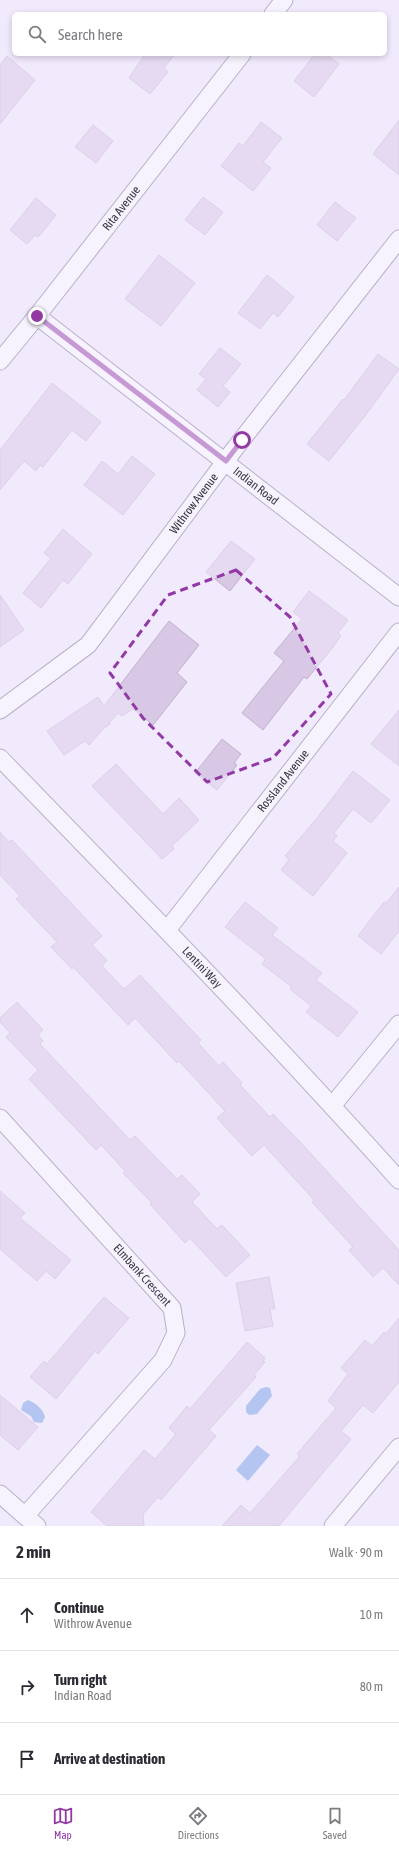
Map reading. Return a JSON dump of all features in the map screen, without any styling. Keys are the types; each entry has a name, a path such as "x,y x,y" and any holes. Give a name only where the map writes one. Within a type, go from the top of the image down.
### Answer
{"street":[{"path":"275,12 284,0"},
{"name":"Rita Avenue","path":"0,361 240,56"},
{"name":"Withrow Avenue","path":"0,710 88,645 226,461 399,240"},
{"name":"Indian Road","path":"37,316 226,461 399,597"},
{"name":"Rossland Avenue","path":"167,930 399,632"},
{"name":"Lentini Way","path":"0,758 167,930 332,1106 399,1180"},
{"path":"332,1106 399,1024"},
{"name":"Elmbank Crescent","path":"0,1118 172,1308 176,1333 163,1360 31,1521 0,1494"},
{"path":"333,1526 399,1447"}],"highlighted area":[{"path":"236,570 290,617 331,694 273,758 207,782 143,718 110,673 168,595"}],"water":[{"path":"266,1387 270,1388 272,1396 257,1414 249,1415 246,1412 246,1406 260,1389"},
{"path":"28,1400 41,1409 45,1417 42,1423 34,1422 31,1416 21,1410 23,1403"},
{"path":"257,1445 270,1455 248,1481 236,1470"}],"building":[{"path":"7,56 35,80 0,124 0,65"},
{"path":"144,56 173,56 164,68 168,72 150,94 129,78"},
{"path":"313,56 329,56 339,64 314,97 294,81"},
{"path":"399,120 399,175 373,154"},
{"path":"261,122 282,138 263,162 271,168 253,191 221,166 239,143 243,146"},
{"path":"93,125 113,141 96,163 75,147"},
{"path":"203,197 223,212 205,235 185,220"},
{"path":"36,198 56,215 40,235 37,237 35,235 27,244 10,230"},
{"path":"335,202 356,218 337,241 317,225"},
{"path":"159,255 195,283 161,326 125,299"},
{"path":"267,275 294,297 278,317 273,313 260,329 238,313"},
{"path":"220,348 241,364 223,386 230,392 218,407 197,390 206,379 199,374"},
{"path":"378,354 399,369 365,416 329,461 307,444 343,399 344,400"},
{"path":"52,383 101,422 86,441 72,430 43,467 40,465 36,471 24,461 0,490 0,450"},
{"path":"132,456 155,474 123,515 84,485 102,461 118,474"},
{"path":"63,529 92,554 68,584 63,580 41,608 23,593 51,558 44,553"},
{"path":"231,541 255,559 230,591 206,572"},
{"path":"309,591 348,620 338,633 341,636 333,647 307,679 304,677 263,730 242,713 284,661 274,653 302,619 293,612"},
{"path":"0,595 24,630 0,647"},
{"path":"169,621 199,645 177,673 187,682 153,725 133,709 122,716 118,713 109,723 110,724 103,729 89,745 85,741 64,755 47,731 98,697 104,706"},
{"path":"399,710 399,766 371,744"},
{"path":"222,739 241,754 234,763 237,765 217,790 195,773"},
{"path":"116,764 163,814 179,798 199,820 172,846 174,849 162,859 92,786"},
{"path":"353,771 390,800 371,823 353,809 334,833 337,836 333,841 347,853 313,896 281,870 289,860 285,856 317,818"},
{"path":"0,832 9,842 12,840 102,936 92,945 107,960 102,966 124,989 140,975 201,1040 198,1043 219,1066 223,1062 242,1083 240,1085 270,1117 273,1114 302,1144 399,1250 399,1285 383,1268 373,1277 349,1250 353,1247 312,1202 314,1200 264,1145 252,1156 217,1118 225,1111 179,1061 177,1063 135,1018 128,1025 73,967 72,969 51,947 57,942 16,899 20,896 0,875"},
{"path":"399,887 399,931 381,954 358,936 384,902 386,903"},
{"path":"245,902 278,928 272,935 322,973 316,980 358,1012 338,1037 306,1012 311,1006 290,989 292,987 262,964 266,959 225,927"},
{"path":"17,1002 43,1030 38,1035 43,1041 40,1044 130,1140 135,1136 177,1179 182,1175 200,1194 192,1202 217,1229 222,1225 250,1255 226,1277 190,1238 185,1243 150,1204 152,1203 123,1173 125,1171 101,1145 96,1150 29,1079 38,1070 6,1037 10,1033 0,1022 0,1018"},
{"path":"0,1191 25,1213 20,1218 71,1260 55,1279 46,1271 37,1281 0,1249"},
{"path":"269,1277 275,1309 270,1309 273,1326 245,1331 236,1283"},
{"path":"104,1297 129,1318 98,1354 95,1351 56,1399 30,1377 44,1361 47,1364"},
{"path":"399,1318 399,1382 373,1413 363,1405 341,1431 351,1439 279,1526 222,1526 241,1505 250,1513 300,1456 297,1454 336,1408 328,1401 348,1374 341,1368 365,1340 372,1346 384,1332 386,1334"},
{"path":"247,1342 265,1358 263,1361 265,1362 254,1375 256,1377 209,1430 216,1436 161,1500 158,1497 143,1514 144,1526 107,1526 91,1512 144,1450 155,1459 176,1434 169,1428 187,1406 190,1409"},
{"path":"0,1395 38,1427 18,1450 0,1435"}],"route":[{"path":"37,316 226,461 242,440"}]}
